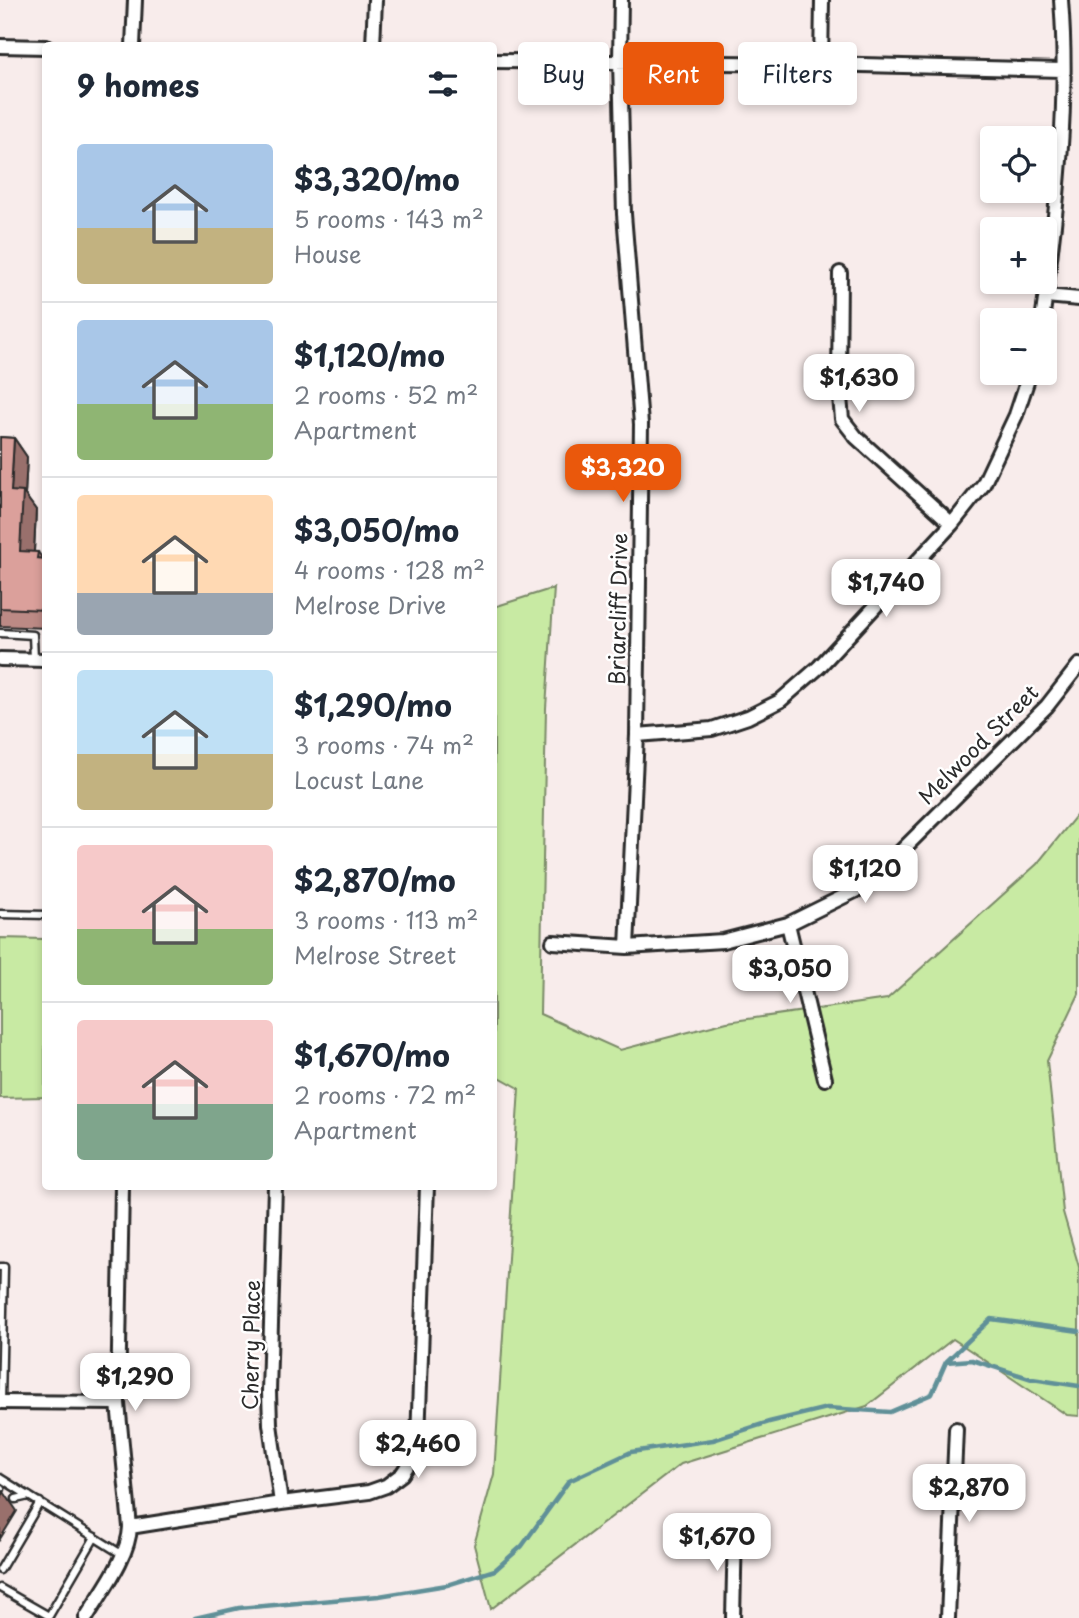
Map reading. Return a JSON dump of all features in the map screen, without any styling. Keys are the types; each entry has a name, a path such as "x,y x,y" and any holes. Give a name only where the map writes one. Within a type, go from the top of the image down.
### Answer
{"street":[{"path":"133,42 135,0"},
{"path":"373,42 375,0"},
{"name":"Briarcliff Drive","path":"621,0 624,214 641,424 637,735 627,947"},
{"path":"821,42 822,0"},
{"path":"1044,308 1059,172 1063,70 1061,0"},
{"path":"0,46 42,47"},
{"path":"497,61 738,63"},
{"path":"857,65 1063,70"},
{"path":"840,273 839,386 842,419 856,437 952,524"},
{"path":"1046,296 1079,299"},
{"path":"637,735 712,729 748,717 780,701 819,667 952,524 983,485 1016,415 1026,385"},
{"path":"0,659 40,659"},
{"name":"Melwood Street","path":"553,942 627,947 723,941 788,924 867,885 1047,706 1079,665"},
{"path":"788,924 825,1079"},
{"path":"86,1618 124,1555 130,1539 118,1403 122,1190"},
{"name":"Cherry Place","path":"275,1190 269,1392 270,1424 281,1503"},
{"path":"130,1527 369,1492 386,1486 402,1474 412,1459 418,1440 427,1190"},
{"path":"1,1402 118,1403"},
{"path":"948,1618 956,1429"},
{"path":"733,1618 735,1529"}],"lane":[{"path":"0,633 33,635 40,659"},
{"path":"0,914 42,915"},
{"path":"0,1267 4,1267 1,1402"},
{"path":"0,1478 124,1555"},
{"path":"16,1499 29,1496"},
{"path":"0,1570 40,1502"},
{"path":"0,1588 49,1616 95,1537"}],"green space":[{"path":"554,588 546,708 540,1014 620,1050 727,1022 887,999 1037,864 1079,812 1079,994 1047,1061 1063,1212 1079,1267 1079,1416 1067,1415 953,1339 867,1406 681,1464 491,1609 474,1545 494,1474 519,1088 497,1076 497,606"},
{"path":"0,938 42,939 42,1097 0,1098"}],"building":[{"path":"0,437 14,438 11,491 23,492 20,551 38,552 37,558 42,559 42,610 0,608"}],"waterway":[{"path":"947,1361 991,1319 1079,1331"},
{"path":"195,1618 239,1608 379,1596 447,1585 495,1570 522,1546 569,1481 631,1452 713,1440 769,1422 827,1408 890,1412 932,1394 946,1362 972,1360 1032,1379 1079,1386"}]}
